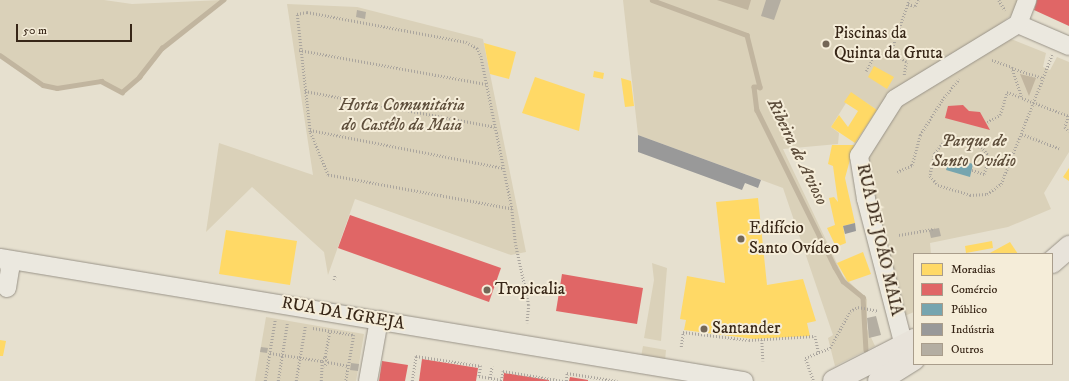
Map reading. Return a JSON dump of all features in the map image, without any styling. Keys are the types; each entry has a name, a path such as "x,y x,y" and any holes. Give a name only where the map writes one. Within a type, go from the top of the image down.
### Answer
{"main road":[{"path":"1053,261 1069,247"},
{"path":"824,381 911,348"},
{"path":"879,381 911,348"}],"street":[{"path":"1027,0 1018,24 1069,46"},
{"name":"RUA DE JOÃO MAIA","path":"911,348 866,199 859,156 894,99 1018,24"},
{"path":"4,259 10,269 7,288"},
{"name":"RUA DA IGREJA","path":"4,259 379,320 690,377 744,381"},
{"path":"368,381 379,320"}],"path":[{"path":"910,0 892,51 906,62 904,75 910,71"},
{"path":"908,4 915,6 918,0"},
{"path":"999,0 1007,13 1000,16"},
{"path":"512,209 328,175 310,130 295,19 300,12 307,12 472,44 481,56 512,209 529,305 527,323"},
{"path":"299,50 486,84"},
{"path":"972,170 984,174 989,157 982,148 956,138 944,141 935,154 930,176 938,185 970,195 987,194 1001,184 1052,55"},
{"path":"866,71 874,56"},
{"path":"984,61 995,60 1043,78"},
{"path":"1012,67 1022,98"},
{"path":"897,172 912,165 920,135 942,100 957,85 963,71"},
{"path":"305,91 495,128"},
{"path":"988,122 1000,115 1007,92 1069,116 1065,127 1069,132"},
{"path":"310,130 503,168"},
{"path":"1022,134 1059,148"},
{"path":"899,235 934,229"},
{"path":"334,275 334,280"},
{"path":"824,381 805,358 830,348 850,311 858,307 869,308"},
{"path":"265,381 275,320 293,325"},
{"path":"278,381 287,324"},
{"path":"299,326 354,335 346,381"},
{"path":"296,381 305,327"},
{"path":"322,361 325,357 330,330"},
{"path":"681,347 683,332 762,340 815,336 819,352"},
{"path":"762,340 763,361"},
{"path":"270,353 322,361"},
{"path":"412,381 416,356 481,366 478,381"},
{"path":"325,357 328,362 348,366"},
{"path":"322,361 324,367"},
{"path":"321,381 324,367 328,362"},
{"path":"490,378 492,366"},
{"path":"478,376 501,380 503,371 563,381"},
{"path":"566,381 567,373 617,381"},
{"path":"590,381 591,377"}],"green space":[{"path":"0,0 104,0 132,4 223,0 162,48 139,77 122,92 101,81 57,88 43,85 11,66 0,55"},
{"path":"623,0 1022,0 1019,9 992,31 877,110 865,102 846,103 831,127 839,133 838,144 783,149 843,276 867,299 867,329 875,346 835,366 828,338 833,335 783,188 638,135"},
{"name":"Horta Comunitária do Castêlo da Maia","path":"287,4 357,7 483,39 526,252 511,255 355,199 328,275 324,252 252,187 206,232 219,143 313,175"},
{"name":"Parque de Santo Ovídio","path":"1011,39 1046,53 1043,67 1050,70 1057,57 1069,62 1069,152 1044,193 1051,209 1008,227 930,243 931,253 913,253 913,312 902,317 865,171 867,153 902,101"},
{"path":"652,263 667,268 661,341 644,338 654,280"},
{"path":"266,317 364,334 356,381 255,381"},
{"path":"643,346 666,350 665,361 641,357"}],"shaded area":[{"path":"717,0 751,0 748,10"},
{"path":"1020,74 1036,78 1029,96"}],"building: Moradias":[{"path":"484,43 516,52 509,79 490,74"},
{"path":"874,66 894,77 887,89 868,77"},
{"path":"594,71 604,73 603,79 593,77"},
{"path":"535,77 585,94 579,131 522,113"},
{"path":"621,78 631,81 634,106 625,107"},
{"path":"851,92 877,110 855,143 831,127 839,115 848,127 858,111 844,102"},
{"path":"832,145 854,145 845,178 855,223 843,226 846,243 836,247 827,228 835,225 829,198 834,197 838,202 833,166 828,164"},
{"path":"1069,168 1069,181 1063,177"},
{"name":"Edifício Santo Ovídeo","path":"758,198 767,285 803,279 816,321 807,323 810,336 754,339 684,330 686,320 680,319 687,276 725,283 716,202"},
{"path":"226,230 297,241 290,285 219,274"},
{"path":"992,241 993,248 966,253 965,246"},
{"path":"1010,242 1017,253 990,253"},
{"path":"863,252 871,274 848,282 837,263"},
{"path":"0,340 6,341 3,356 0,356"}],"building: Comércio":[{"path":"1037,0 1069,0 1069,26 1034,10"},
{"path":"963,105 969,111 980,112 990,130 945,118 948,106"},
{"path":"350,215 501,268 489,302 338,248"},
{"path":"562,274 643,288 637,324 556,311"},
{"path":"422,359 478,368 476,381 419,381"},
{"path":"382,361 408,365 405,381 379,381"},
{"path":"504,373 549,380 549,381 503,381"},
{"path":"570,377 588,380 588,381 569,381"}],"building: Público":[{"path":"950,157 973,164 970,177 946,170"}],"building: Indústria":[{"path":"638,135 761,180 758,188 745,183 742,190 638,152"},
{"path":"855,223 856,231 845,234 843,226"}],"building: Outros":[{"path":"766,0 781,0 774,20 761,16"},
{"path":"357,10 366,12 365,19 356,17"},
{"path":"939,228 941,236 931,238 929,230"},
{"path":"876,316 881,335 869,338 867,318"},
{"path":"261,347 268,348 267,353 260,352"},
{"path":"351,363 359,364 358,371 350,370"}],"waterway":[{"name":"Ribeira de Avioso","path":"0,55 43,85 57,88 101,81 122,92 139,77 162,48 223,0"},
{"name":"Ribeira de Avioso","path":"652,0 747,35 760,87 754,87 757,110 835,267 843,281 863,297 866,350"}],"place":[{"name":"Piscinas da Quinta da Gruta","path":"826,44"},
{"name":"Edifício Santo Ovídeo","path":"741,239"},
{"name":"Tropicalia","path":"487,290"},
{"name":"Santander","path":"704,329"}]}
